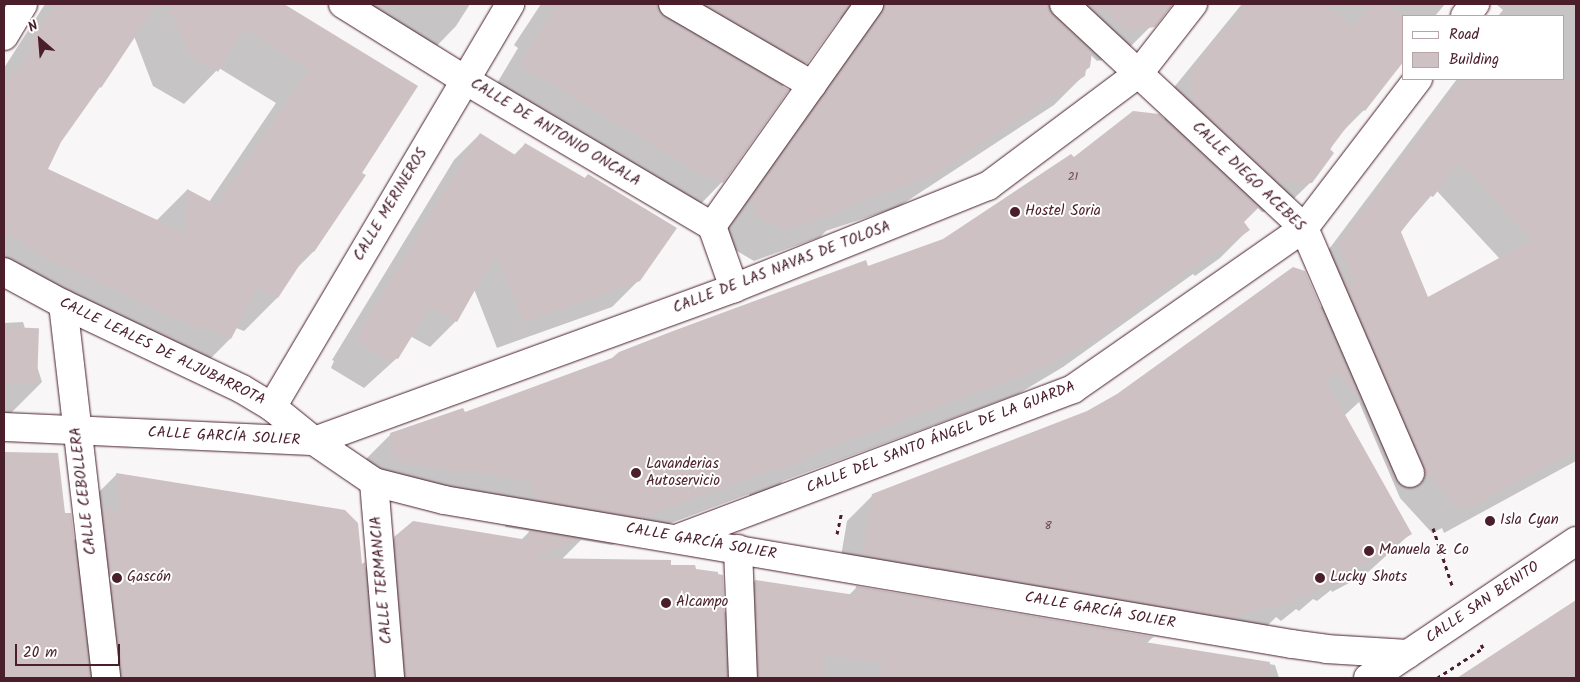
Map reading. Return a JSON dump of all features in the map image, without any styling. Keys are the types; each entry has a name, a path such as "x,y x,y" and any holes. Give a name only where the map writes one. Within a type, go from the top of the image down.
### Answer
{"street":[{"path":"4,36 23,4"},
{"name":"CALLE DE ANTONIO ONCALA","path":"343,4 465,80 712,226"},
{"name":"CALLE MERINEROS","path":"272,407 510,4"},
{"path":"673,4 812,85"},
{"path":"734,288 712,226 869,4"},
{"name":"CALLE DIEGO ACEBES","path":"1064,4 1304,228 1410,473"},
{"name":"CALLE DE LAS NAVAS DE TOLOSA","path":"314,441 734,288 988,186 1139,73 1193,4"},
{"path":"1466,15 1475,4"},
{"name":"CALLE DEL SANTO ÁNGEL DE LA GUARDA","path":"679,538 1073,389 1304,228 1417,80"},
{"name":"CALLE LEALES DE ALJUBARROTA","path":"4,272 63,304 242,389 272,407 314,441"},
{"name":"CALLE CEBOLLERA","path":"63,304 106,678"},
{"name":"CALLE GARCÍA SOLIER","path":"4,427 314,441 374,482 444,500 679,538 1326,649 1388,669"},
{"name":"CALLE TERMANCIA","path":"374,482 390,678"},
{"name":"CALLE SAN BENITO","path":"1388,669 1463,616 1576,541"},
{"path":"738,549 743,678"}],"path":[{"path":"830,565 849,474"},
{"path":"1433,528 1463,616"}],"building":[{"path":"56,4 157,4 101,88 61,142 48,169 185,233 187,189 217,205 309,69 244,29 218,72 212,67 211,69 187,52 168,4 284,4 418,86 362,173 366,175 314,252 310,249 278,298 257,289 231,339 203,326 200,330 25,248 26,244 4,234 4,88 32,47 29,45"},
{"path":"556,4 657,4 659,11 665,18 789,90 723,183 709,175 707,178 519,65"},
{"path":"704,4 850,4 807,64"},
{"path":"884,4 1049,4 1053,15 1092,52 1090,67 1086,70 1085,76 929,177 854,203 852,207 785,231 754,214 755,206 748,202 882,13"},
{"path":"1087,4 1173,4 1155,27 1127,31 1100,7 1099,15"},
{"path":"1247,4 1324,4 1354,26 1372,4 1390,4 1402,17 1402,64 1365,111 1361,108 1330,149 1334,153 1312,183 1291,184 1285,179 1280,184 1194,104 1190,72 1223,29 1226,31"},
{"path":"1576,79 1576,450 1469,508 1467,504 1458,509 1425,472 1344,282 1355,285 1338,243 1461,80","holes":["1460,162 1532,240 1428,297 1401,232 1429,195 1433,197"]},
{"path":"1133,111 1159,114 1259,207 1244,222 1250,230 1223,249 1221,247 1093,339 1047,366 804,457 805,461 778,471 777,467 641,518 533,499 534,483 469,471 468,474 393,460 390,433 463,408 465,412 612,358 619,352 673,331 866,260 868,266 943,239 1071,154 1074,157"},
{"path":"480,133 517,156 525,143 585,178 588,174 677,228 640,281 523,323 496,253 457,322 430,307 398,359 395,358 391,363 356,341 360,335 358,334"},
{"path":"1293,267 1305,271 1362,401 1336,372 1325,379 1412,534 1392,546 1394,549 1359,567 1357,565 1343,577 1340,574 1326,586 1322,584 1308,596 1303,592 1294,601 1230,618 862,555 872,494 1087,411 1117,394"},
{"path":"4,327 39,328 37,384 4,383"},
{"path":"4,452 58,453 65,513 71,513 90,678 4,678"},
{"path":"116,473 345,510 358,523 362,564 365,562 374,678 121,678 102,510 121,509"},
{"path":"413,521 528,540 529,530 583,539 533,558 671,560 671,565 695,565 696,569 718,572 718,574 723,575 727,678 405,678 394,537"},
{"path":"755,580 855,595 856,586 1155,637 1138,641 1270,662 1268,678 881,678 881,663 824,654 825,678 758,678"},
{"path":"1576,600 1576,678 1457,678"}],"place":[{"name":"Hostel Soria","path":"1015,212"},
{"name":"Lavanderias Autoservicio","path":"636,473"},
{"name":"Isla Cyan","path":"1490,521"},
{"name":"Manuela & Co","path":"1369,551"},
{"name":"Gascón","path":"117,578"},
{"name":"Lucky Shots","path":"1320,578"},
{"name":"Alcampo","path":"666,603"}]}
